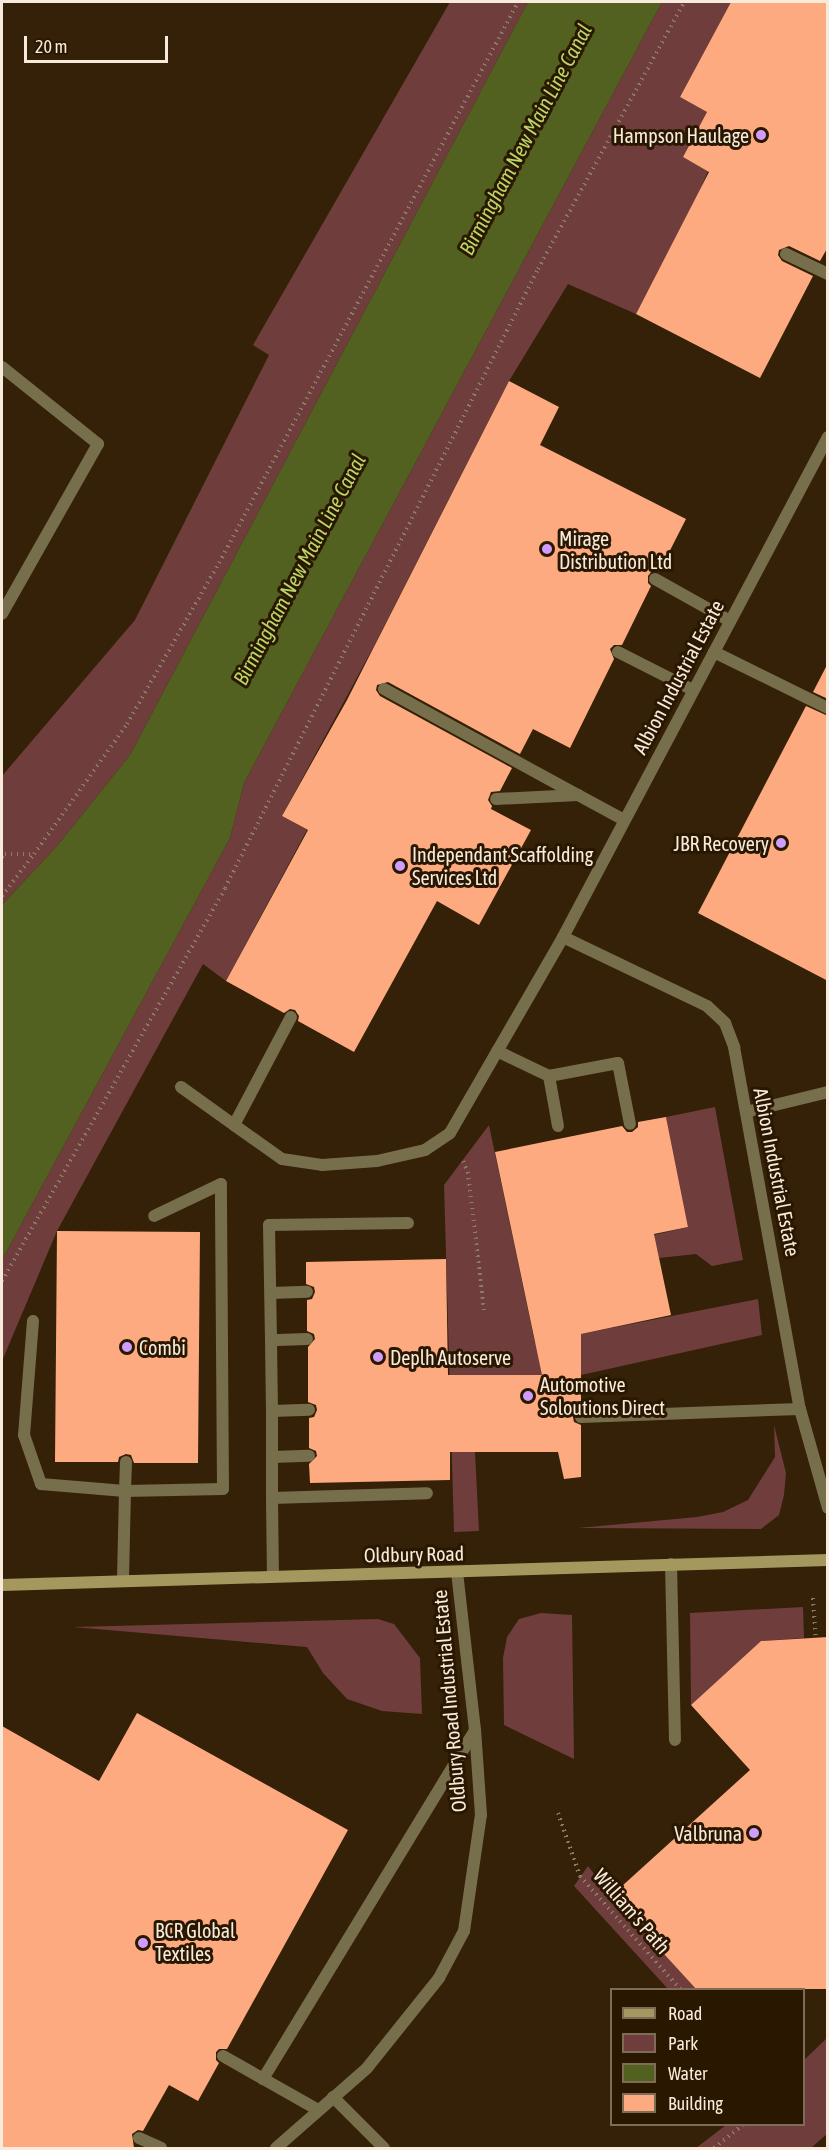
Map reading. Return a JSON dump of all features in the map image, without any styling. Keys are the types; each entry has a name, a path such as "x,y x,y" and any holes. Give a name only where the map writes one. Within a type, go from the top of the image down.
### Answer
{"main road":[{"name":"Oldbury Road","path":"2,1585 828,1560"}],"street":[{"path":"786,254 828,274"},
{"path":"2,368 98,444 2,614"},
{"name":"Albion Industrial Estate","path":"181,1087 282,1159 322,1165 377,1161 425,1150 450,1133 563,937 828,436"},
{"path":"655,579 730,621"},
{"path":"618,652 693,690"},
{"path":"714,652 828,708"},
{"path":"384,689 624,820"},
{"path":"496,799 578,795"},
{"name":"Albion Industrial Estate","path":"563,937 707,1006 725,1023 734,1047 800,1409 828,1508"},
{"path":"234,1125 291,1017"},
{"path":"497,1051 549,1076 618,1063 630,1124"},
{"path":"549,1076 558,1126"},
{"path":"746,1112 828,1092"},
{"path":"33,1321 24,1435 41,1484 125,1491 223,1490 221,1184 154,1216"},
{"path":"273,1575 269,1225 408,1223"},
{"path":"271,1293 307,1292"},
{"path":"271,1340 307,1339"},
{"path":"581,1417 800,1409"},
{"path":"272,1411 309,1410"},
{"path":"272,1457 309,1456"},
{"path":"123,1581 126,1462"},
{"path":"272,1498 427,1493"},
{"path":"671,1564 675,1740"},
{"name":"Oldbury Road Industrial Estate","path":"276,2148 367,2068 432,1985 464,1931 481,1815 475,1730 457,1573"},
{"path":"263,2079 475,1730"},
{"path":"223,2056 318,2110"},
{"path":"333,2097 384,2148"},
{"path":"139,2138 161,2148"}],"path":[{"path":"2,896 127,724 219,563 518,2"},
{"path":"2,1281 225,888 538,270 684,2"},
{"path":"2,857 5,854 34,854"},
{"path":"450,1133 468,1172 484,1310"},
{"path":"813,1598 816,1637"},
{"name":"William's Path","path":"558,1813 580,1876 680,1988"},
{"path":"714,2148 742,2126"}],"green space":[{"path":"450,2 528,2 130,755 57,846 2,905 2,776 135,620 269,355 253,345"},
{"path":"662,2 731,2 680,97 707,112 683,157 708,171 700,190 636,314 568,284 509,381 373,648 282,816 307,830 226,981 203,964 57,1231 2,1361 2,1260 230,838 244,783"},
{"path":"715,1107 743,1260 712,1266 696,1254 659,1258 654,1235 688,1227 666,1117"},
{"path":"489,1125 535,1343 758,1299 762,1335 581,1375 476,1375 475,1452 479,1531 454,1532 444,1185"},
{"path":"774,1425 786,1473 784,1495 779,1515 761,1529 578,1528 697,1517 723,1512 748,1500 775,1457"},
{"path":"803,1607 804,1638 761,1641 691,1705 690,1613"},
{"path":"541,1613 572,1615 574,1759 504,1725 503,1658 507,1637 519,1619"},
{"path":"378,1619 394,1624 420,1658 422,1714 382,1711 347,1699 323,1673 307,1647 73,1627"},
{"path":"588,1866 611,1896 695,1988 667,1988 574,1886"},
{"path":"827,2038 827,2134 811,2148 696,2148 725,2126 805,2126 805,2059"}],"water":[{"name":"Birmingham New Main Line Canal","path":"528,2 662,2 244,783 230,838 2,1260 2,905 57,846 130,755"}],"building":[{"path":"731,2 828,2 828,247 820,261 789,246 779,250 778,255 782,261 813,276 760,378 636,314 709,172 683,157 707,112 680,97"},
{"path":"509,381 559,407 540,445 686,519 659,572 651,572 648,576 648,583 651,586 622,645 614,645 610,649 614,659 570,748 533,729 520,754 388,682 377,685 376,690 380,696 512,768 500,791 491,792 488,800 492,806 491,809 531,830 479,925 437,901 354,1052 298,1021 299,1016 295,1010 290,1009 284,1013 226,981 308,830 282,816 347,700"},
{"path":"828,663 828,699 813,692"},
{"name":"JBR Recovery","path":"806,706 828,716 828,981 698,913"},
{"path":"666,1117 688,1227 654,1234 671,1315 581,1334 581,1409 576,1410 573,1417 574,1422 581,1425 581,1477 564,1479 558,1452 450,1452 450,1480 310,1483 309,1464 317,1456 316,1451 309,1448 309,1418 314,1417 317,1410 316,1405 308,1402 308,1347 315,1339 314,1334 307,1331 307,1300 312,1299 315,1292 314,1287 306,1284 306,1262 446,1259 448,1375 542,1375 495,1152 622,1126 627,1132 632,1132 638,1127 638,1122"},
{"name":"Combi","path":"57,1231 200,1232 198,1463 134,1463 131,1455 126,1454 119,1457 118,1462 55,1462"},
{"name":"Valbruna","path":"828,1637 828,1989 695,1988 611,1896 750,1770 691,1705 761,1641"},
{"name":"BCR Global Textiles","path":"137,1713 348,1830 227,2049 219,2049 216,2052 216,2060 219,2063 198,2101 169,2085 143,2131 138,2130 132,2134 134,2148 2,2148 2,1726 99,1781"}],"place":[{"name":"Hampson Haulage","path":"761,135"},
{"name":"Mirage Distribution Ltd","path":"547,549"},
{"name":"JBR Recovery","path":"781,843"},
{"name":"Independant Scaffolding Services Ltd","path":"400,866"},
{"name":"Combi","path":"127,1347"},
{"name":"Deplh Autoserve","path":"378,1357"},
{"name":"Automotive Soloutions Direct","path":"528,1396"},
{"name":"Valbruna","path":"754,1833"},
{"name":"BCR Global Textiles","path":"143,1943"}]}
